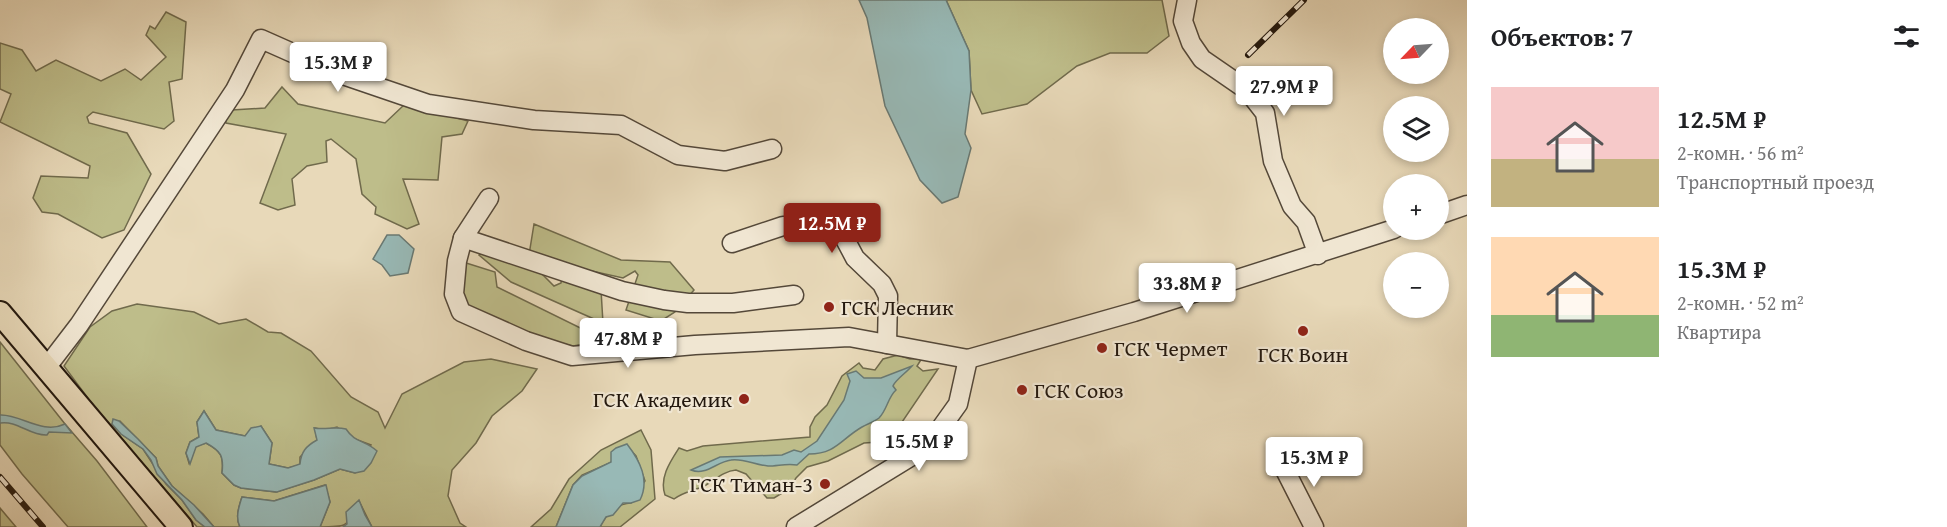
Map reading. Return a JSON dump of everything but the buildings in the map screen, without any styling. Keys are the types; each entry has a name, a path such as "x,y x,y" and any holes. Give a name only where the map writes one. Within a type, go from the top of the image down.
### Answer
{"main road":[{"path":"0,313 181,527"}],"street":[{"path":"1187,0 1183,21 1191,43 1202,59 1247,90 1265,113 1273,161 1292,206 1306,222 1318,255"},
{"path":"46,368 79,325 235,90 261,39 340,74 428,104 534,120 621,125 678,155 725,161 772,148"},
{"path":"489,198 462,238 454,294 461,312 526,341 572,356 695,345 849,338 968,358 1134,312 1383,234"},
{"path":"1449,211 1467,205"},
{"path":"732,243 783,226 838,226 855,258 882,284 888,296 887,344"},
{"path":"462,238 622,291 664,300 688,303 733,303 794,295"},
{"path":"796,527 928,446 958,404 968,358"},
{"path":"1283,466 1314,527"}],"shaded area":[{"path":"946,0 1162,0 1169,36 1147,53 1110,53 1077,66 1027,104 982,114 971,90 969,51"},
{"path":"166,12 186,22 182,79 169,82 174,121 164,129 93,112 87,117 89,123 127,133 151,174 124,230 102,238 58,214 42,212 33,198 41,176 88,178 90,166 0,122 11,94 0,89 0,43 22,50 36,71 56,60 101,81 125,69 141,80 166,57 146,35 150,26 155,29"},
{"path":"282,87 298,104 385,123 405,104 468,121 462,134 442,137 438,180 403,179 419,224 407,229 375,214 376,207 362,194 356,159 331,139 326,141 327,162 307,166 292,179 295,205 278,210 260,203 286,134 226,123 225,116 232,110 265,108"},
{"path":"534,224 621,260 670,262 694,290 675,312 661,321 626,310 638,275 635,271 623,278 592,271 601,290 603,323 511,282 479,255 486,250 531,263 554,286 561,283 562,277 529,255"},
{"path":"463,262 495,272 497,287 613,344 607,347 597,342 573,346 533,337 462,303"},
{"path":"137,304 194,312 219,324 246,319 268,332 281,333 311,351 351,397 378,412 385,428 402,394 464,362 491,359 537,369 522,391 492,416 476,443 452,470 448,496 460,523 466,527 372,527 359,501 346,524 337,527 320,527 330,502 325,485 274,501 242,497 238,516 240,527 214,527 172,486 158,466 156,458 120,421 112,424 121,434 143,449 166,484 182,500 196,520 205,527 197,527 110,428 64,366 90,327 112,311","holes":["204,411 216,430 245,436 261,426 272,443 269,464 288,468 300,465 300,457 317,440 315,428 325,430 337,427 352,438 371,445 355,473 340,469 276,492 241,488 234,485 222,473 220,455 206,443 196,446 189,463 186,453 190,442 199,437 197,422"]},
{"path":"0,342 97,461 147,527 68,527 22,474 0,445"},
{"path":"898,355 910,359 922,358 917,366 923,371 938,369 896,431 879,442 864,443 828,461 807,467 789,489 774,498 767,498 746,474 736,470 674,499 665,495 664,476 679,448 687,451 703,446 810,437 810,427 815,417 827,405 842,376 859,363 863,368 875,370 883,359"},
{"path":"641,430 651,450 655,499 620,527 600,527 612,510 631,503 645,481 636,456 626,445 612,462 582,475 573,485 556,527 531,527 551,509 569,479 601,450"},
{"path":"0,508 16,527 0,527"}],"water":[{"path":"859,0 946,0 969,51 971,90 965,134 971,148 958,197 942,203 920,180 885,106 867,18"},
{"path":"387,235 399,235 414,249 408,273 390,276 382,265 373,259"},
{"path":"912,366 894,384 896,390 879,418 862,427 832,449 809,454 797,465 768,466 736,460 726,461 706,470 691,470 720,457 782,455 794,450 801,452 817,441 844,400 850,381 847,374 856,371 864,378 881,378"},
{"path":"204,411 216,430 245,436 251,428 261,426 272,443 269,464 288,468 300,464 305,450 317,440 314,428 346,429 353,437 377,451 364,471 355,473 340,469 277,492 241,488 234,485 222,473 220,455 206,443 196,447 190,464 186,453 190,442 199,437 197,422"},
{"path":"0,415 40,426 56,427 65,424 72,433 49,432 47,435 41,435 12,424 0,423"},
{"path":"113,419 119,421 156,458 158,466 172,486 214,527 205,527 196,520 182,500 157,474 143,449 121,434 112,424"},
{"path":"627,444 636,457 644,478 640,500 623,503 613,515 606,517 600,527 556,527 573,485 582,476 611,462 611,452"},
{"path":"326,485 330,502 320,527 240,527 238,516 242,497 274,501"},
{"path":"359,500 372,527 343,527 347,524 346,512"}],"railway":[{"path":"1248,55 1304,0"},
{"path":"0,477 43,527"}],"place":[{"name":"ГСК Лесник","path":"829,307"},
{"name":"ГСК Воин","path":"1303,331"},
{"name":"ГСК Чермет","path":"1102,348"},
{"name":"ГСК Союз","path":"1022,390"},
{"name":"ГСК Академик","path":"744,399"},
{"name":"ГСК Тиман-3","path":"825,484"}]}
